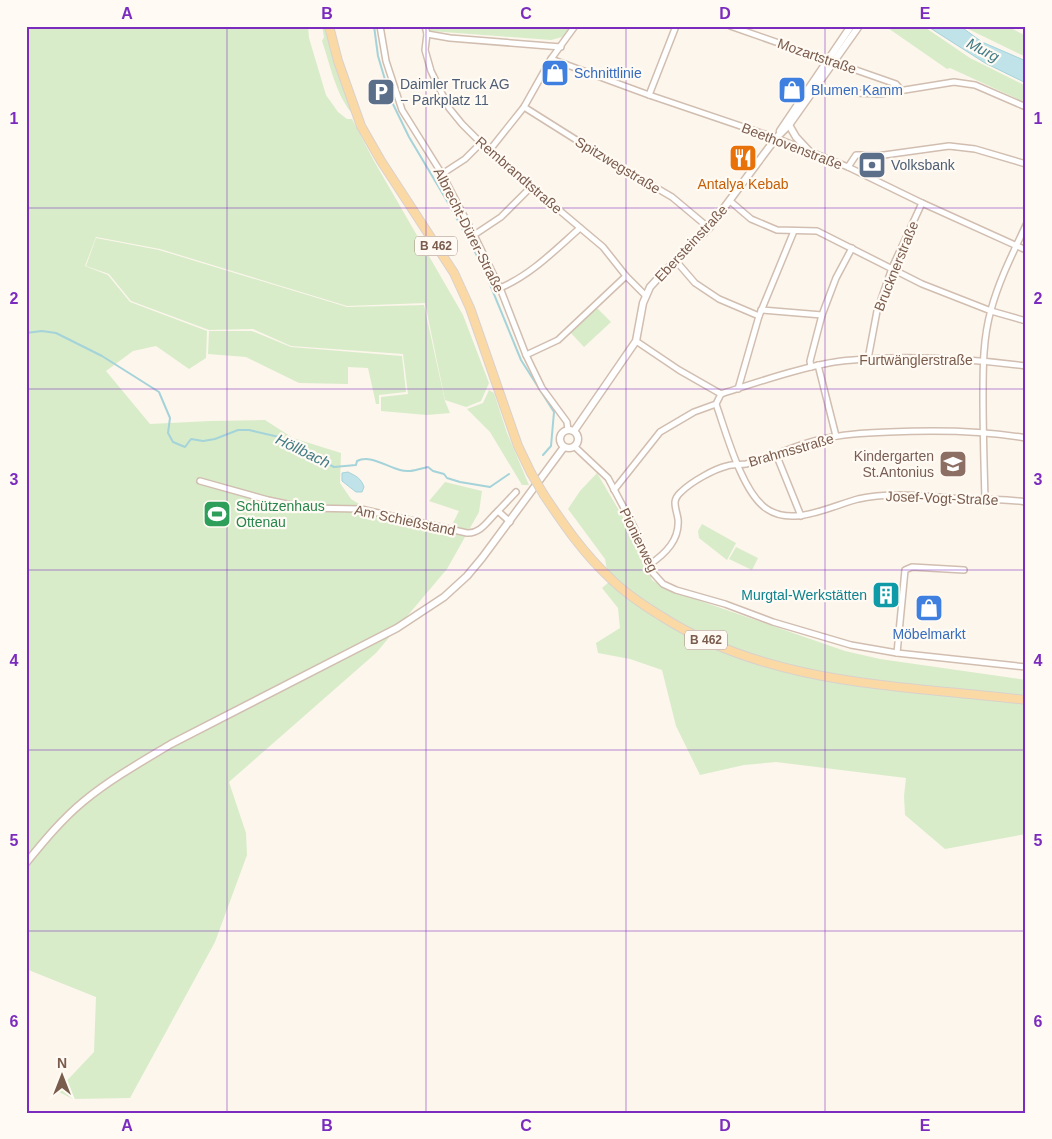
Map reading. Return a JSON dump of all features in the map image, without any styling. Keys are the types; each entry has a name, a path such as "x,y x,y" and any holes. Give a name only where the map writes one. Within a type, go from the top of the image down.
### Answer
{"main road":[{"name":"B 462","path":"329,26 338,62 361,126 381,161 454,273 470,308 518,446 531,473 575,540 610,578 643,605 679,628 716,646 752,659 803,673 873,685 1026,700"}],"street":[{"name":"Albrecht-Dürer-Straße","path":"380,26 386,61 402,110 444,173 500,288 526,355 542,388 567,422 571,431"},
{"name":"Rembrandtstraße","path":"425,26 427,34 425,50 431,71 449,108 481,144 603,247 626,276 645,295"},
{"path":"489,151 524,107 551,59 575,26"},
{"path":"649,95 676,26"},
{"name":"Mozartstraße","path":"730,26 896,84 901,90"},
{"path":"749,33 752,26"},
{"name":"Ebersteinstraße","path":"776,138 790,125 851,26"},
{"name":"Ebersteinstraße","path":"26,863 69,814 104,786 131,768 171,744 397,628 444,597 467,576 510,522 564,447 560,437 563,432 571,431 636,342 645,295 661,275 709,228 830,61 859,26"},
{"path":"427,34 450,38 561,47"},
{"name":"Beethovenstraße","path":"551,59 649,95 776,138 848,167 1026,250"},
{"path":"830,92 880,94 954,82 975,86 1026,107"},
{"name":"Spitzwegstraße","path":"524,107 672,197 709,228"},
{"path":"790,125 796,137 810,152"},
{"path":"444,173 465,159 481,144"},
{"path":"848,167 856,155 884,155 949,146 974,148 1026,164"},
{"path":"474,235 501,217 531,186"},
{"path":"730,201 750,219 777,230 818,231 922,284 991,311 1026,321"},
{"name":"Brucknerstraße","path":"868,358 877,311 892,268 922,203"},
{"path":"985,499 982,431 983,360 991,311 1002,276 1026,226"},
{"path":"500,288 508,285 541,263 580,228"},
{"path":"738,389 760,313 794,231"},
{"path":"811,367 810,361 822,314 836,278 852,248"},
{"path":"676,261 695,283 720,299 760,313 822,314"},
{"path":"526,355 558,340 626,276"},
{"path":"614,490 660,432 694,412 716,404 721,394 636,342"},
{"name":"Furtwänglerstraße","path":"721,394 818,365 868,358 916,357 983,360 1026,366"},
{"path":"818,365 836,436"},
{"name":"Josef-Vogt-Straße","path":"716,404 737,464 753,494 761,505 778,515 801,516 871,497 909,495 1026,502"},
{"path":"564,447 574,446 578,439 571,431"},
{"name":"Brahmsstraße","path":"649,565 674,543 678,520 674,504 681,491 728,465 745,464 816,440 836,436 905,431 982,431 1026,438"},
{"name":"Pionierweg","path":"574,446 608,478 634,527 653,573 660,581 676,590 725,604 773,622 851,646 1026,667"},
{"path":"776,454 801,516"},
{"name":"Am Schießstand","path":"200,481 268,500 306,508 361,510 466,533 479,531 516,492"},
{"path":"498,511 510,522"},
{"path":"897,653 906,570 912,567 964,570"}],"green space":[{"path":"26,26 308,26 309,38 326,95 338,112 347,119 352,119 374,161 463,315 489,383 481,401 466,407 445,400 425,303 347,306 160,249 96,237 85,266 108,275 130,302 207,331 206,358 189,369 156,346 133,351 106,371 150,424 265,420 293,438 341,453 340,483 351,499 385,520 448,533 459,511 429,501 445,482 482,491 479,512 447,569 376,653 229,782 246,833 247,855 215,942 130,1098 73,1099 57,1091 94,1052 96,997 26,969"},
{"path":"322,26 326,26 343,87 355,116 343,101 335,81 322,41 324,37"},
{"path":"429,26 571,26 562,37 551,40 430,31"},
{"path":"885,26 923,26 970,58 1026,86 1026,103 950,68 947,69"},
{"path":"962,26 1007,26 1026,36 1026,57"},
{"path":"96,238 159,250 347,307 424,305 445,401 450,413 427,415 381,411 381,397 408,394 403,354 291,346 253,329 209,330 131,301 109,274 86,266"},
{"path":"596,307 611,322 584,347 570,332"},
{"path":"209,331 252,331 291,347 402,356 406,392 379,395 379,404 376,404 368,368 348,367 348,384 299,383 246,357 208,354"},
{"path":"489,390 494,393 507,433 529,485 522,485 490,432 467,409 483,403"},
{"path":"597,473 637,541 652,580 666,589 845,651 880,659 1026,680 1026,834 945,849 905,815 904,796 906,778 776,762 744,765 700,775 676,726 662,670 630,659 598,653 596,643 620,628 618,608 602,588 609,582 605,559 568,509 580,491"},
{"path":"702,524 736,543 727,560 699,538 698,531"},
{"path":"736,547 758,558 752,570 729,559"}],"water":[{"name":"Murg","path":"927,26 960,26 982,42 1026,61 1026,83 985,63"},
{"path":"348,472 360,479 364,487 362,492 356,492 342,481 342,473"}],"waterway":[{"name":"Höllbach","path":"374,26 378,56 391,100 409,137 482,265 521,360 554,412 551,446 543,455"},
{"name":"Höllbach","path":"26,333 42,331 56,333 102,356 159,392 170,418 168,433 173,442 185,447 191,439 203,441 215,439 238,430 249,430 279,437 334,467 356,465 357,461 367,459 404,471 428,467 433,471 444,474 447,478 490,487 509,474"}],"place":[{"name":"Schnittlinie","path":"555,73"},
{"name":"Blumen Kamm","path":"792,90"},
{"name":"Daimler Truck AG − Parkplatz 11","path":"381,92"},
{"name":"Antalya Kebab","path":"743,158"},
{"name":"Volksbank","path":"872,165"},
{"name":"Kindergarten St.Antonius","path":"953,464"},
{"name":"Schützenhaus Ottenau","path":"217,514"},
{"name":"Murgtal-Werkstätten","path":"886,595"},
{"name":"Möbelmarkt","path":"929,608"}]}
